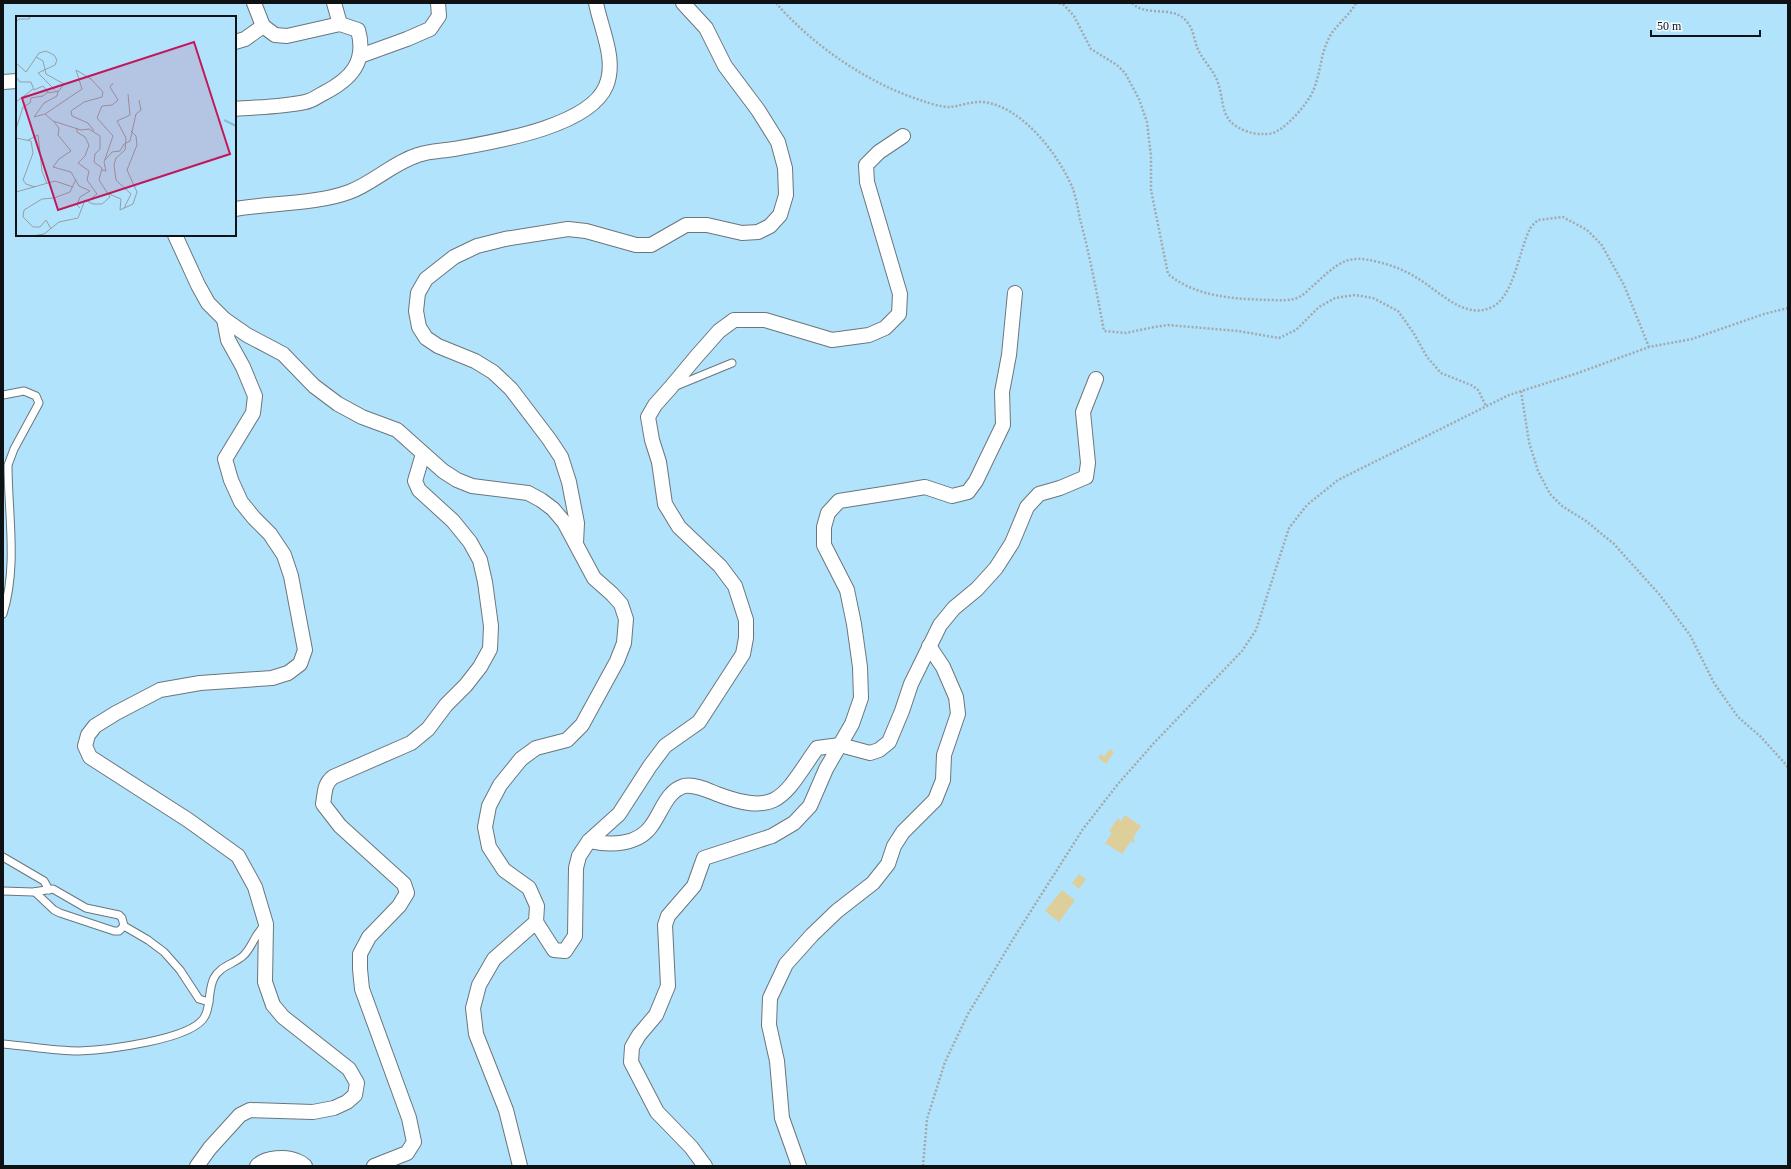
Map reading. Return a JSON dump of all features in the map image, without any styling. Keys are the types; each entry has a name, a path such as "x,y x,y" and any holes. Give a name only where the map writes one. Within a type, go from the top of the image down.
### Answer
{"street":[{"path":"236,109 306,102 334,88 352,74 360,56 362,44 358,30 340,24 287,36 275,35 263,26 254,3"},
{"path":"334,3 340,24"},
{"path":"360,56 430,29 439,16 438,3"},
{"path":"236,209 326,198 348,193 366,185 394,165 419,154 470,146 530,133 550,127 575,115 595,101 606,86 610,68 596,3"},
{"path":"576,543 578,523 569,482 561,458 549,439 511,389 493,372 475,361 438,346 426,338 419,327 416,311 418,293 426,279 454,258 477,246 504,239 568,229 586,231 636,245 651,245 686,225 707,224 742,233 758,232 770,226 780,215 786,195 785,168 778,142 758,110 725,66 706,28 683,3"},
{"path":"236,42 245,39 263,26"},
{"path":"3,82 16,81"},
{"path":"175,236 208,303 224,319 246,335 283,354 314,386 338,404 362,418 397,430 423,454 456,480 472,486 528,493 541,500 553,509 564,522 594,578 621,604 626,619 624,643 617,662 582,725 567,740 536,748 521,759 500,785 489,806 485,827 489,847 495,859 504,870 529,888 537,906 536,922 554,950 565,951 575,936 576,868 579,856 589,841 619,814 650,766 665,746 699,722 742,654 746,638 746,620 735,586 720,566 679,527 665,504 659,462 652,440 648,417 655,405 719,331 734,320 765,320 832,340 869,335 885,328 899,314 900,294 867,182 866,166 879,152 903,136"},
{"path":"705,1166 691,1147 658,1112 631,1062 632,1047 638,1035 656,1016 668,986 665,925 668,916 694,886 704,858 772,836 794,823 810,806 826,769 852,724 861,698 860,667 854,624 847,590 824,545 824,527 828,513 839,501 902,491 925,488 952,496 968,492 976,482 1003,425 1002,392 1009,355 1015,293"},
{"path":"197,1166 210,1148 240,1115 250,1110 313,1112 334,1108 347,1102 355,1095 357,1083 349,1069 283,1017 273,1005 264,982 266,924 255,887 238,856 188,820 90,757 86,746 88,735 95,726 160,690 200,683 272,678 288,674 300,664 305,650 291,576 284,555 270,534 241,502 231,480 225,459 253,413 255,396 243,367 228,340 224,319"},
{"path":"589,841 602,844 623,843 640,837 652,826 675,790 686,786 701,788 735,801 763,804 777,800 789,790 817,748 840,745 870,753 878,750 889,742 911,684 940,626 954,608 977,589 996,568 1012,544 1027,507 1039,494 1060,488 1086,477 1088,463 1084,412 1096,379"},
{"path":"374,1166 407,1153 414,1142 410,1118 362,989 360,954 369,937 399,906 407,893 404,884 340,826 323,804 325,789 327,782 333,777 411,743 428,730 480,667 490,649 491,626 486,582 480,560 470,542 453,521 419,490 415,481 423,454"},
{"path":"799,1166 782,1118 777,1061 769,1025 770,998 786,964 812,935 838,911 873,883 888,864 894,846 903,832 935,800 942,780 944,755 958,714 956,697 943,667 929,646"},
{"path":"520,1166 506,1110 476,1034 473,1008 479,985 494,959 536,922"},
{"path":"257,1166 259,1163 277,1158 296,1160 305,1166"}],"lane":[{"path":"671,388 732,363"},
{"path":"3,395 24,391 36,396 39,403 8,465 12,567 7,601 3,614"},
{"path":"3,857 44,881 49,890"},
{"path":"3,891 35,892 53,889 86,908 119,915 122,918 124,926 148,940 164,952 180,970 199,999 209,1002"},
{"path":"35,892 54,910 60,913 114,931 119,931 124,926"},
{"path":"3,1044 78,1051 166,1038 192,1028 205,1017 214,978 222,969 243,956 258,931 266,924"}],"path":[{"path":"776,3 790,20 816,43 854,68 889,88 924,102 948,107 982,102 1006,109 1031,127 1052,152 1073,189 1085,235 1104,331 1126,333 1154,327 1168,326 1238,331 1279,338 1296,330 1319,307 1335,298 1355,294 1373,298 1398,312 1413,332 1427,357 1441,373 1473,386 1478,390 1486,406"},
{"path":"1059,3 1064,5 1074,16 1091,49 1117,65 1125,73 1139,99 1147,122 1151,156 1151,190 1168,274 1178,282 1194,289 1218,296 1250,300 1289,300 1301,296 1336,264 1360,257 1385,264 1417,278 1454,303 1476,310 1484,310 1492,308 1505,295 1530,228 1538,220 1563,217 1587,230 1601,244 1624,285 1649,347"},
{"path":"1132,3 1141,9 1181,15 1188,23 1201,56 1211,68 1218,84 1222,105 1230,121 1257,135 1276,132 1287,125 1300,110 1313,92 1322,55 1330,35 1352,12 1356,3"},
{"path":"923,1166 927,1119 945,1062 968,1014 1015,936 1083,829 1123,778 1154,743 1242,651 1256,630 1289,528 1307,505 1338,480 1486,406 1521,391 1649,347 1692,339 1764,314 1788,308"},
{"path":"1521,391 1530,442 1538,470 1550,494 1562,506 1586,521 1614,544 1659,594 1690,635 1714,683 1738,717 1761,737 1788,767"}],"shaded area":[{"path":"3,3 1788,3 1788,1166 3,1166"}],"building":[{"path":"1110,749 1114,752 1106,764 1098,758 1101,754 1104,757"},
{"path":"1125,815 1141,826 1133,838 1135,840 1133,843 1131,841 1122,854 1105,843 1112,833 1109,831 1118,818 1121,821"},
{"path":"1079,874 1086,879 1079,889 1072,883"},
{"path":"1062,890 1075,900 1059,922 1045,911"}]}
